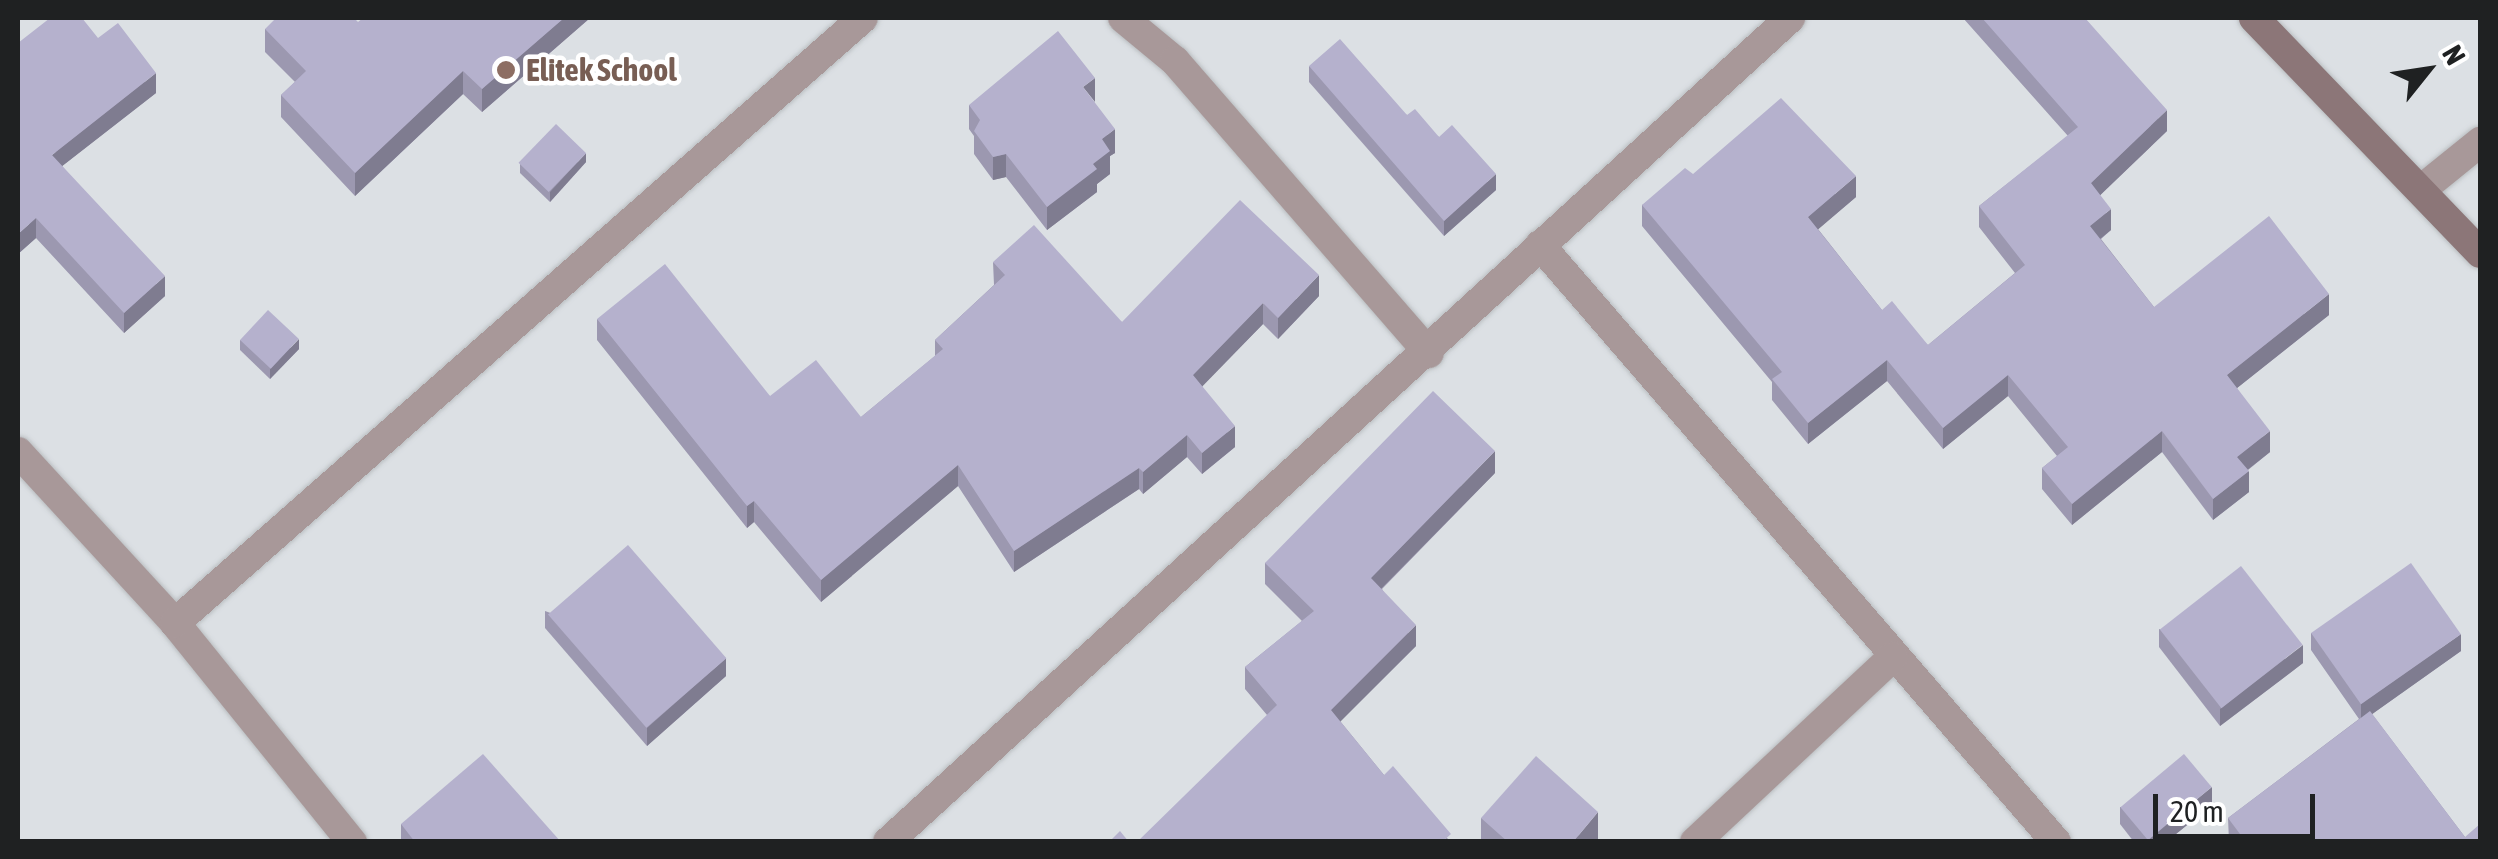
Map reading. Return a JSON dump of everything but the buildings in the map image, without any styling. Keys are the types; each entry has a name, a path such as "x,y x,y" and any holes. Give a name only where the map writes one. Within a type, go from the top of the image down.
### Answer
{"main road":[{"path":"2254,18 2480,252"}],"street":[{"path":"175,623 863,18"},
{"path":"1124,18 1175,60 1429,353"},
{"path":"888,842 1429,353 1540,244 1790,18"},
{"path":"2422,189 2480,142"},
{"path":"1540,244 1892,657 2056,842"},
{"path":"18,452 175,623 352,842"},
{"path":"1695,842 1892,657"}],"place":[{"name":"Elitek School","path":"506,70"}]}
